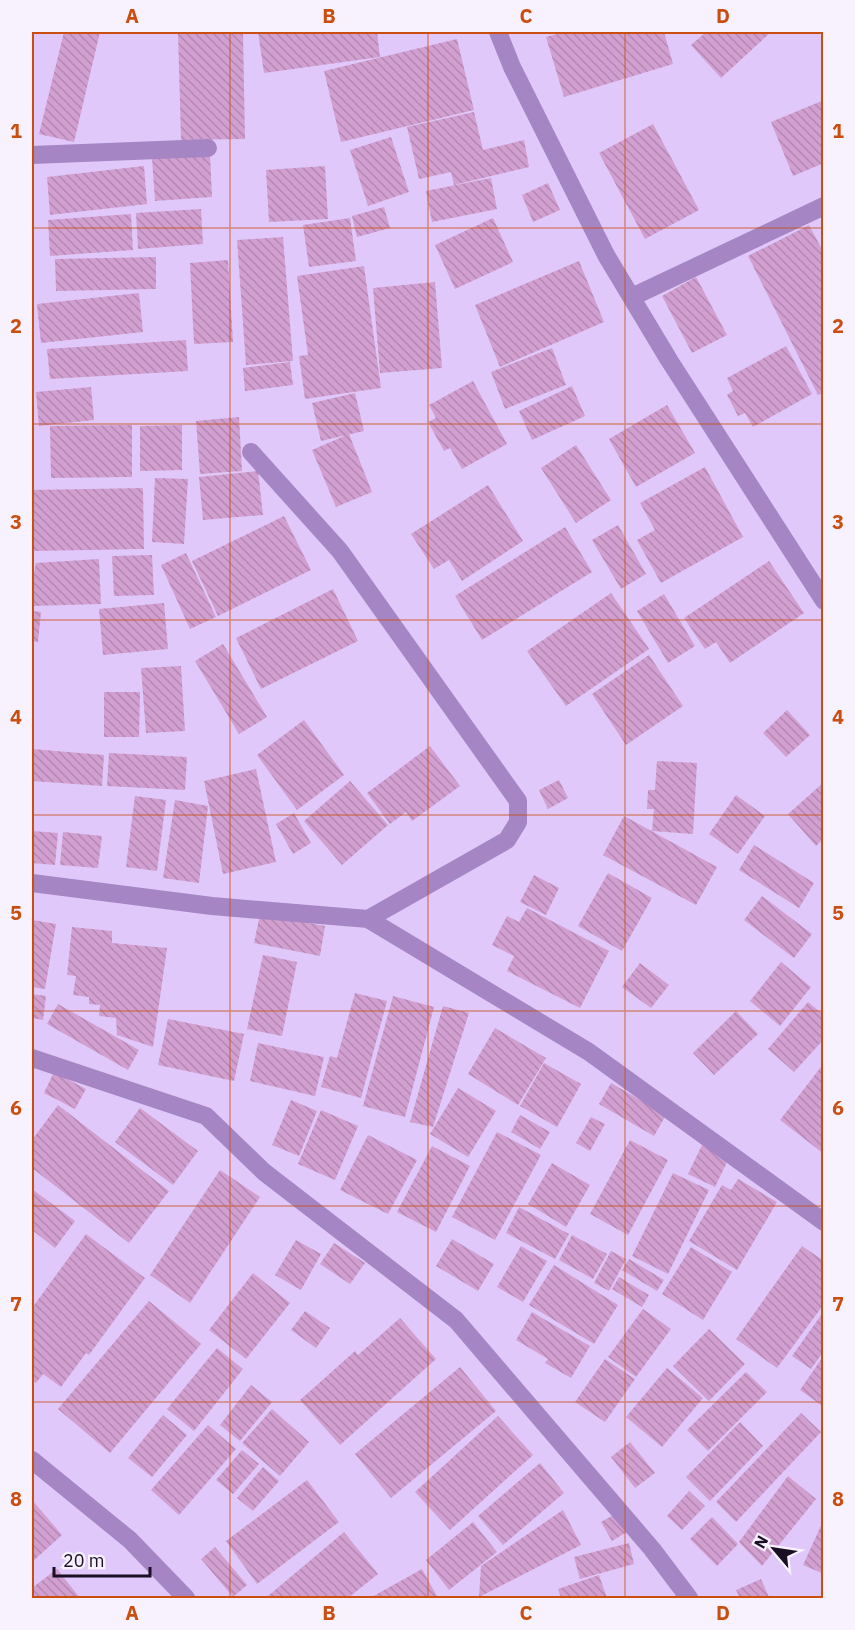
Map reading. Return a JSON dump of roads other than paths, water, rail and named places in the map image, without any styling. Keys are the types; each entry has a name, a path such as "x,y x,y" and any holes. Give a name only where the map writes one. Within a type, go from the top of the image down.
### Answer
{"street":[{"path":"498,32 512,67 606,255 676,370 824,601"},
{"path":"32,155 208,148"},
{"path":"632,297 824,206"},
{"path":"251,452 340,551 518,801 518,822 507,840 368,919"},
{"path":"32,883 212,906 368,919 589,1052 824,1222"},
{"path":"32,1058 206,1116 264,1172 456,1320 652,1549 689,1599"},
{"path":"32,1460 130,1540 186,1599"}]}
